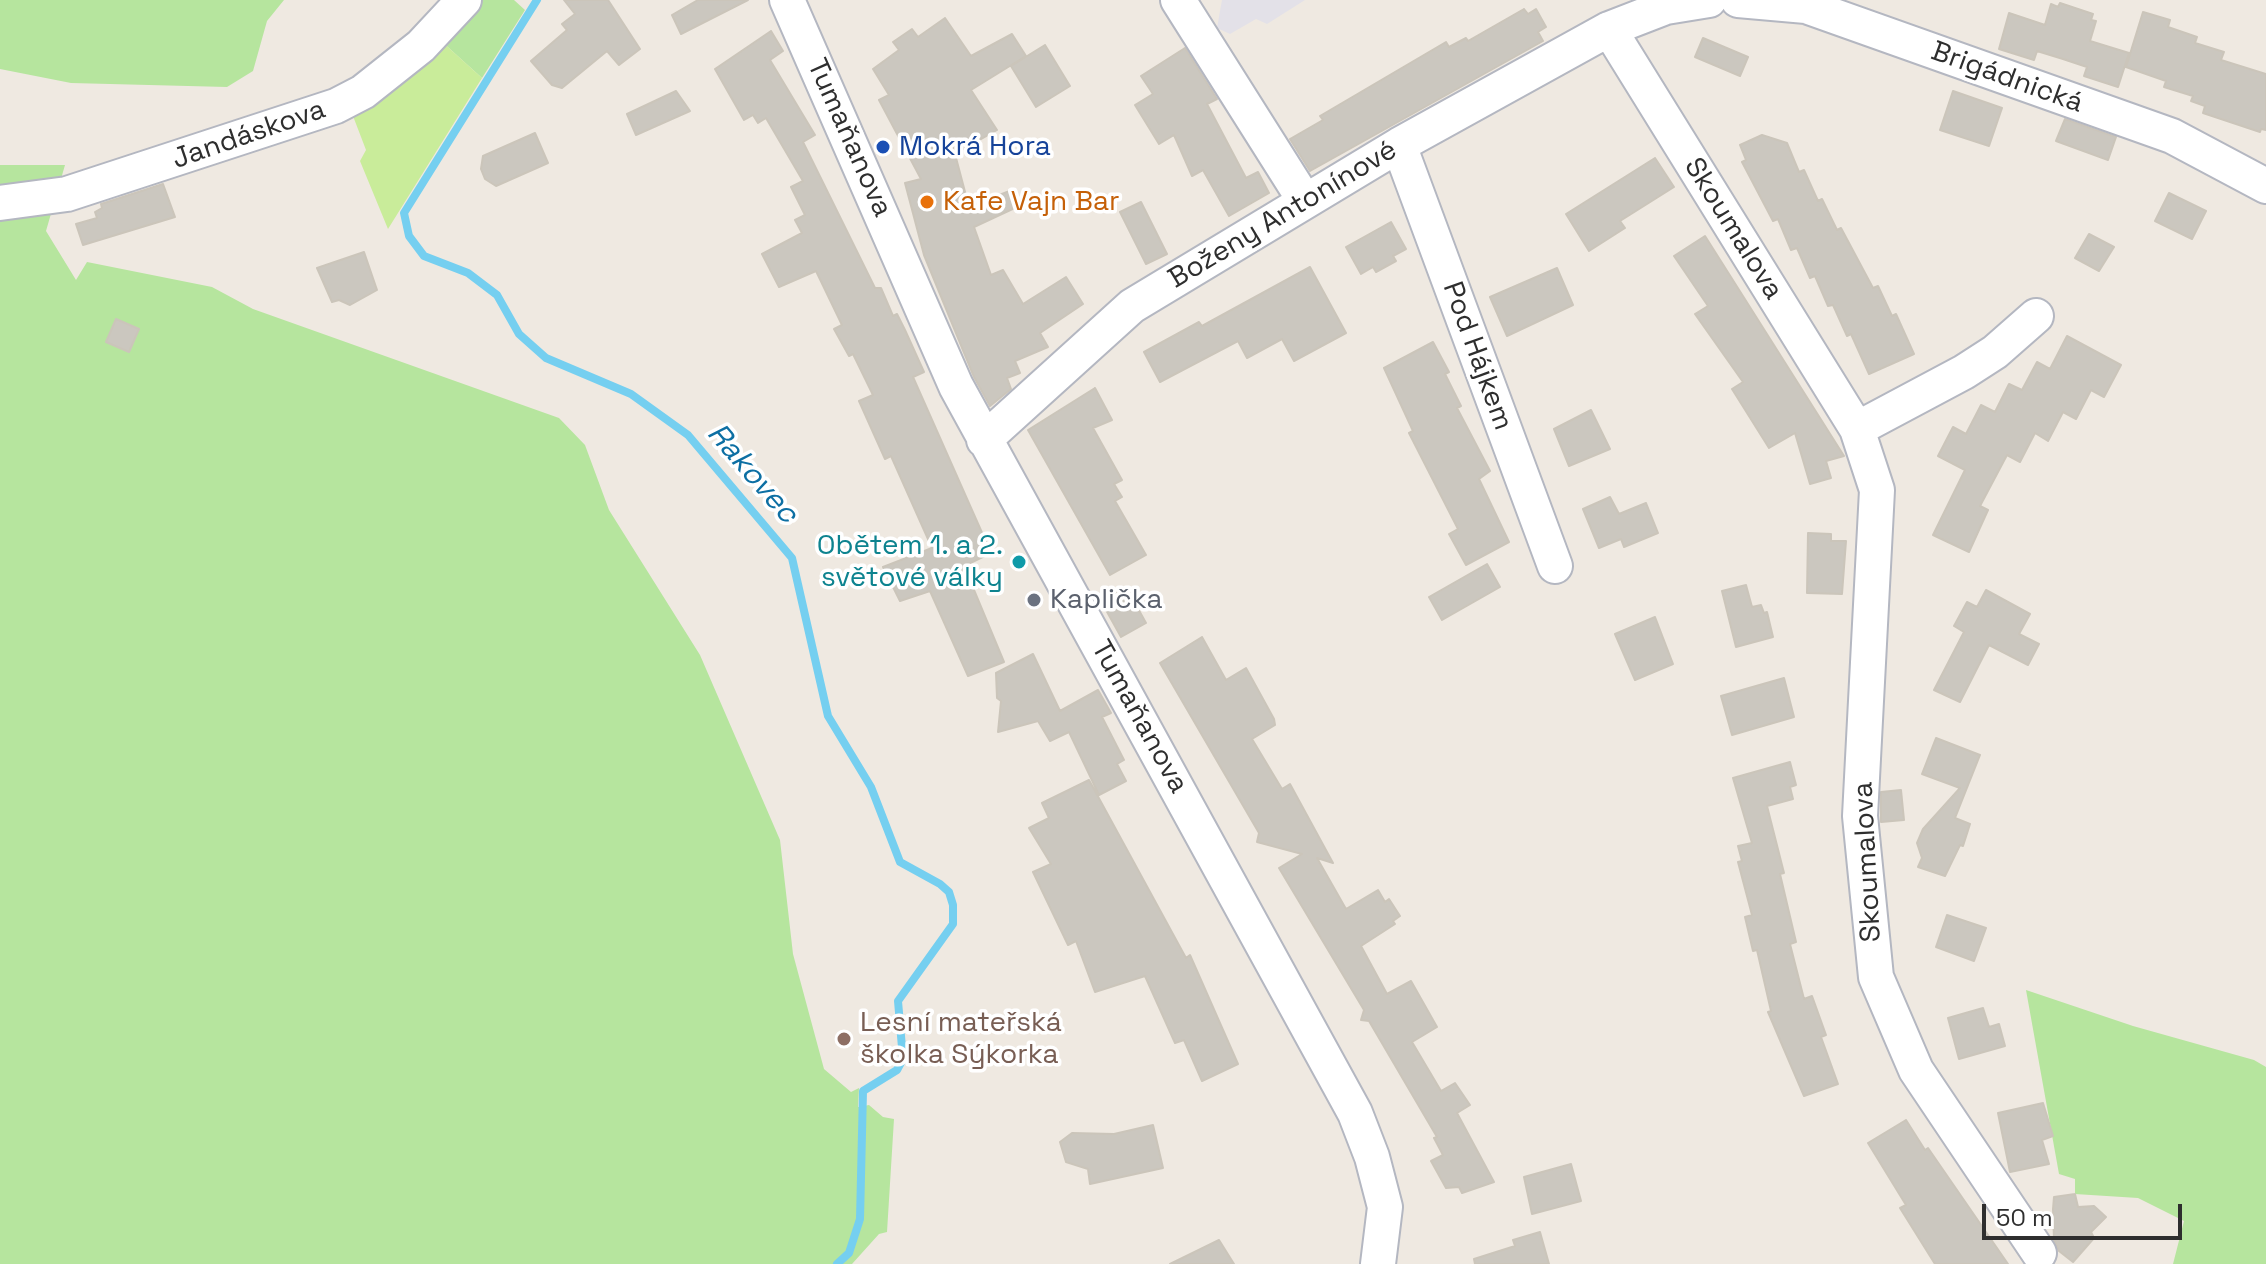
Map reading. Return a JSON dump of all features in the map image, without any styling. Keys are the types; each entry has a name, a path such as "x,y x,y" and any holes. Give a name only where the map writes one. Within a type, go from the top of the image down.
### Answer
{"street":[{"name":"Jandáskova","path":"0,203 67,194 336,106 363,92 421,46 464,0"},
{"name":"Tumaňanova","path":"787,0 956,386 1355,1113 1372,1157 1385,1207 1378,1264"},
{"path":"1178,0 1305,201"},
{"path":"1609,29 1666,7 1709,0"},
{"name":"Brigádnická","path":"1738,0 1806,6 2172,136 2266,186"},
{"name":"Boženy Antonínové","path":"984,440 1132,306 1399,145 1609,29"},
{"name":"Skoumalova","path":"1609,29 1857,429 1877,490 1860,816 1876,977 1916,1070 2039,1253"},
{"name":"Pod Hájkem","path":"1399,145 1555,566"},
{"path":"1857,429 1964,372 1995,352 2036,316"}],"shaded area":[{"path":"1222,0 1305,0 1267,24 1256,19 1230,34 1217,28"}],"green space":[{"path":"0,0 284,0 267,21 253,71 227,87 71,83 0,69"},
{"path":"477,0 514,0 525,10 482,78 440,40"},
{"path":"440,40 482,78 388,229 360,161 366,150 353,116"},
{"path":"0,165 65,165 46,231 76,280 87,262 212,287 253,309 559,418 585,445 609,510 700,655 780,840 793,954 824,1069 851,1092 859,1088 858,1107 869,1105 883,1117 894,1119 887,1232 879,1234 852,1264 0,1264"},
{"path":"2026,990 2133,1026 2254,1060 2266,1067 2266,1264 2173,1264 2184,1221 2138,1198 2075,1194 2075,1179 2059,1174"}],"building":[{"path":"564,0 608,0 640,49 619,65 607,51 562,88 552,85 531,61 567,30 562,24 575,14"},
{"path":"698,0 748,0 681,34 672,15"},
{"path":"2060,3 2093,14 2091,20 2096,21 2090,41 2129,53 2118,87 2084,76 2087,67 2063,59 2037,51 2034,60 1999,49 2009,13 2045,25 2051,4 2058,7"},
{"path":"1524,9 1528,14 1536,9 1546,27 1538,32 1543,41 1310,171 1290,139 1323,120 1320,116 1446,42 1449,47 1466,38 1468,41"},
{"path":"2143,12 2170,20 2168,27 2197,37 2195,43 2224,52 2221,60 2266,74 2266,130 2261,129 2260,132 2203,113 2205,106 2191,101 2193,96 2164,87 2166,81 2126,67"},
{"path":"945,18 971,56 1012,34 1026,56 971,90 997,130 955,154 969,207 1012,190 1019,206 974,227 991,275 1003,270 1023,304 1066,277 1083,304 1040,333 1048,347 1015,361 1020,373 1007,378 1011,389 990,406 974,377 924,255 905,183 921,179 879,100 889,95 873,69 899,50 893,42 912,29 918,37"},
{"path":"771,31 783,51 770,60 815,135 803,142 875,288 881,288 893,316 897,314 905,330 924,372 913,377 991,553 964,566 1004,662 968,676 930,591 900,601 883,567 932,548 891,456 885,459 859,401 873,395 853,354 849,356 834,329 842,325 816,271 779,287 762,254 802,233 795,220 805,215 791,187 803,181 766,118 758,123 753,115 744,120 715,69"},
{"path":"1703,38 1748,57 1740,76 1695,57"},
{"path":"1045,45 1070,86 1036,107 1011,66"},
{"path":"1185,48 1217,99 1207,104 1246,178 1258,172 1269,193 1229,216 1203,170 1192,176 1174,135 1159,144 1135,105 1153,94 1141,76"},
{"path":"676,91 690,111 636,135 627,114"},
{"path":"1953,91 2002,108 1989,146 1940,130"},
{"path":"2065,119 2116,137 2108,160 2056,141"},
{"path":"535,133 548,163 496,186 485,179 481,169 483,156"},
{"path":"1762,135 1787,143 1799,172 1804,170 1818,201 1822,199 1837,230 1841,228 1873,288 1878,286 1892,316 1896,314 1914,354 1869,374 1851,334 1847,336 1833,305 1828,306 1815,276 1810,278 1797,248 1791,250 1778,219 1773,221 1742,162 1746,160 1740,145"},
{"path":"1655,158 1674,187 1620,221 1625,228 1589,251 1566,214"},
{"path":"163,184 175,217 83,245 76,224 97,218 95,212 102,208 101,204"},
{"path":"2169,193 2206,211 2192,239 2155,221"},
{"path":"1141,202 1167,254 1146,264 1120,212"},
{"path":"1391,222 1406,249 1393,256 1396,261 1376,272 1373,267 1361,274 1346,247"},
{"path":"2089,234 2114,247 2099,271 2075,258"},
{"path":"1705,236 1844,456 1826,461 1831,478 1810,484 1795,433 1769,448 1732,389 1743,382 1695,314 1708,306 1674,256"},
{"path":"364,252 377,290 350,305 339,300 332,302 317,268"},
{"path":"1310,267 1346,333 1294,361 1282,339 1247,358 1238,341 1160,382 1144,352 1199,322 1202,326"},
{"path":"1557,268 1573,305 1507,336 1490,297"},
{"path":"116,319 139,329 129,352 106,342"},
{"path":"2067,336 2121,365 2104,397 2091,390 2076,419 2063,412 2048,441 2035,433 2020,462 2007,455 1980,506 1988,510 1969,552 1933,535 1965,470 1938,456 1953,427 1966,434 1981,405 1995,412 2009,384 2022,390 2037,362 2050,369"},
{"path":"1433,342 1449,372 1445,374 1461,406 1457,408 1490,471 1479,479 1509,542 1466,565 1449,534 1458,529 1409,433 1413,431 1384,368"},
{"path":"1095,388 1112,420 1093,428 1122,480 1114,484 1122,497 1115,501 1146,555 1110,575 1028,430"},
{"path":"1591,410 1610,449 1569,466 1554,429"},
{"path":"1610,497 1619,514 1646,503 1658,533 1624,547 1621,539 1599,548 1583,509"},
{"path":"1808,533 1831,534 1831,541 1846,541 1842,594 1807,593"},
{"path":"1487,564 1500,587 1442,620 1429,597"},
{"path":"1746,585 1752,607 1761,605 1764,613 1767,612 1773,637 1736,647 1722,591"},
{"path":"1126,587 1146,623 1121,637 1101,601"},
{"path":"1986,590 2030,614 2019,634 2039,644 2028,665 1989,645 1960,702 1934,690 1964,632 1954,626 1967,602 1977,607"},
{"path":"1655,617 1673,664 1635,680 1615,634"},
{"path":"1202,637 1226,680 1246,668 1274,719 1275,725 1252,739 1282,789 1290,784 1333,863 1317,858 1346,909 1378,890 1385,902 1389,899 1400,916 1393,921 1395,924 1361,946 1387,994 1411,981 1437,1027 1412,1042 1441,1091 1455,1083 1470,1105 1457,1113 1494,1182 1462,1193 1459,1187 1446,1188 1431,1161 1443,1155 1434,1138 1437,1137 1369,1021 1361,1020 1364,1010 1279,868 1302,854 1257,842 1259,833 1160,663"},
{"path":"1033,654 1060,711 1098,690 1111,713 1102,717 1124,760 1117,764 1126,781 1099,795 1069,732 1050,741 1038,721 998,732 1001,701 997,698 996,673"},
{"path":"1784,678 1794,717 1732,735 1721,696"},
{"path":"1936,738 1980,755 1955,818 1970,824 1963,846 1960,845 1945,876 1918,867 1922,858 1917,843 1923,829 1960,788 1922,774"},
{"path":"1790,762 1796,785 1790,787 1793,799 1767,806 1784,873 1780,874 1796,942 1790,944 1804,999 1812,996 1826,1035 1821,1037 1838,1084 1804,1096 1768,1012 1771,1011 1757,950 1753,951 1745,917 1752,915 1738,862 1742,861 1738,846 1752,843 1733,778"},
{"path":"1089,780 1186,958 1190,955 1238,1064 1202,1081 1184,1040 1175,1043 1145,976 1095,992 1076,941 1068,945 1033,872 1051,864 1029,828 1049,818 1042,803"},
{"path":"1901,790 1904,820 1881,822 1881,792"},
{"path":"1947,915 1986,928 1974,961 1936,947"},
{"path":"1983,1008 1989,1027 1999,1024 2005,1046 1959,1059 1948,1018"},
{"path":"2043,1103 2053,1136 2042,1140 2049,1164 2010,1172 1998,1113"},
{"path":"1906,1120 2008,1264 1935,1264 1900,1208 1906,1205 1868,1143"},
{"path":"1153,1125 1163,1168 1090,1184 1088,1169 1066,1162 1060,1142 1072,1133 1114,1134"},
{"path":"1571,1164 1581,1201 1532,1214 1524,1177"},
{"path":"2075,1194 2078,1207 2094,1206 2106,1217 2091,1232 2094,1238 2073,1262 2059,1251 2054,1240 2053,1209 2054,1197"},
{"path":"1540,1232 1549,1264 1475,1264 1474,1259 1515,1246 1513,1240"},
{"path":"1219,1240 1234,1264 1170,1264"}],"waterway":[{"name":"Rakovec","path":"537,0 404,213 409,236 424,256 468,273 497,295 519,334 546,358 631,394 688,435 792,558 828,716 871,787 900,862 940,884 949,892 953,905 953,924 898,1001 903,1059 897,1070 863,1091 860,1219 849,1253 837,1264"}],"place":[{"name":"Mokrá Hora","path":"883,147"},
{"name":"Kafe Vajn Bar","path":"927,202"},
{"name":"Obětem 1. a 2. světové války","path":"1019,562"},
{"name":"Kaplička","path":"1034,600"},
{"name":"Lesní mateřská školka Sýkorka","path":"844,1039"}]}
